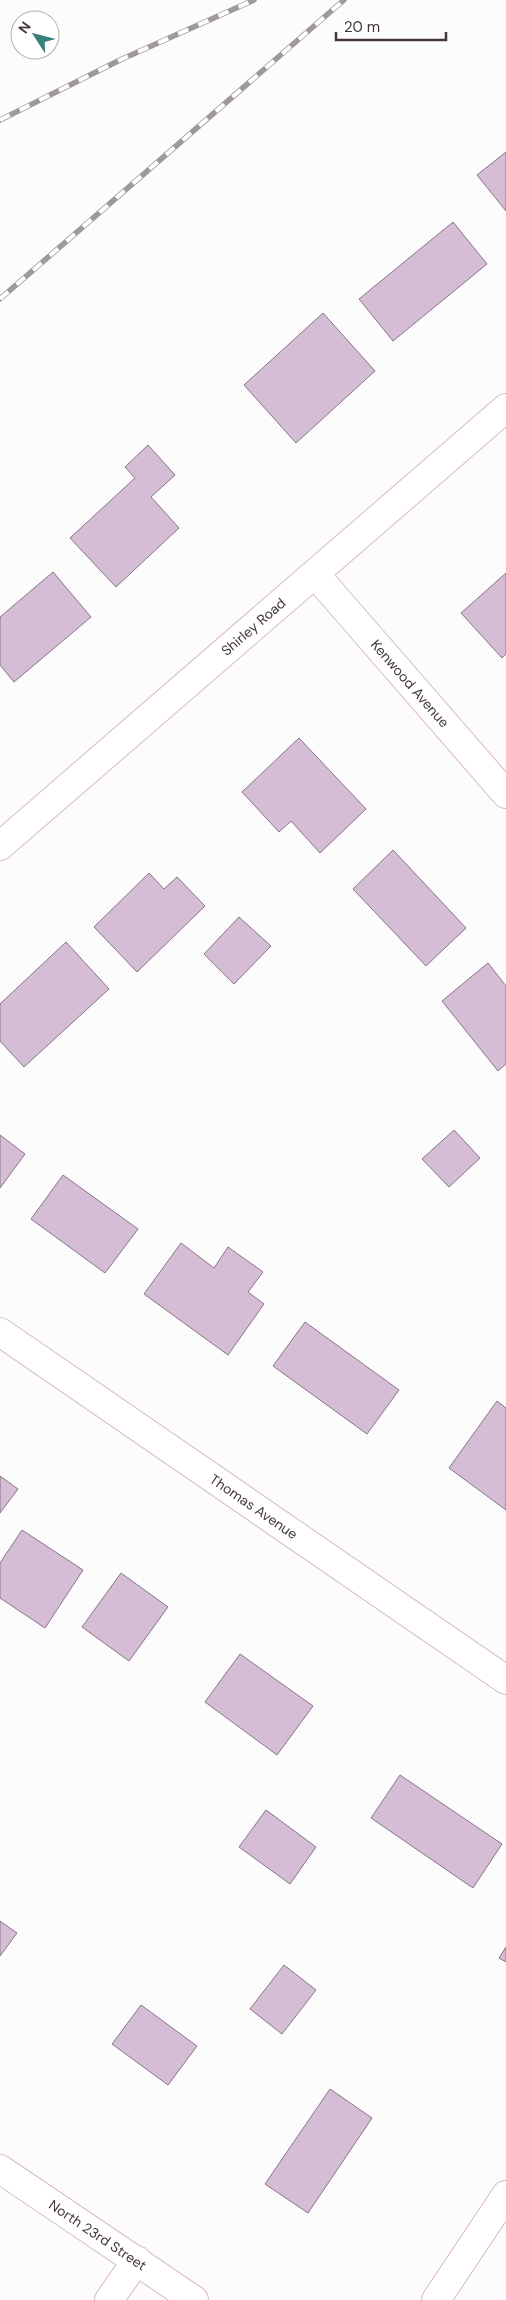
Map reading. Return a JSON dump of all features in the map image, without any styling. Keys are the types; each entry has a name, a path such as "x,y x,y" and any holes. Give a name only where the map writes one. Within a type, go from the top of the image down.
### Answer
{"street":[{"name":"Shirley Road","path":"0,846 506,408"},
{"name":"Kenwood Avenue","path":"315,574 506,794"},
{"name":"Thomas Avenue","path":"0,1332 506,1680"},
{"name":"North 23rd Street","path":"0,2169 194,2300"},
{"path":"436,2300 506,2195"},
{"path":"109,2300 137,2260"}],"building":[{"path":"506,152 506,211 477,175"},
{"path":"453,222 487,264 393,341 359,299"},
{"path":"323,313 375,371 296,443 244,385"},
{"path":"148,445 175,475 151,497 179,528 116,587 70,538 135,478 125,467"},
{"path":"53,572 91,617 14,682 0,665 0,617"},
{"path":"506,573 506,654 502,658 461,613"},
{"path":"299,738 366,809 320,853 291,821 279,832 242,792"},
{"path":"393,850 466,928 426,966 353,889"},
{"path":"149,873 164,889 177,877 205,906 137,972 94,927"},
{"path":"239,917 271,946 234,984 204,954"},
{"path":"66,942 109,989 24,1067 0,1041 0,1004"},
{"path":"488,963 506,986 506,1064 498,1071 442,1001"},
{"path":"454,1130 480,1158 449,1187 422,1159"},
{"path":"0,1135 25,1154 0,1188"},
{"path":"63,1175 138,1229 105,1273 31,1219"},
{"path":"181,1243 214,1268 228,1247 263,1272 248,1292 264,1304 228,1355 144,1294"},
{"path":"305,1322 399,1390 367,1434 273,1366"},
{"path":"497,1401 506,1408 506,1510 449,1468"},
{"path":"0,1476 18,1489 0,1513"},
{"path":"22,1530 83,1570 45,1628 0,1598 0,1563"},
{"path":"121,1573 168,1607 129,1661 82,1627"},
{"path":"240,1654 313,1706 277,1755 205,1702"},
{"path":"400,1775 502,1844 473,1888 371,1818"},
{"path":"266,1810 316,1847 290,1884 239,1847"},
{"path":"0,1921 17,1933 0,1956"},
{"path":"506,1947 506,1962 499,1958"},
{"path":"284,1965 316,1990 282,2034 250,2009"},
{"path":"141,2005 197,2046 168,2085 112,2044"},
{"path":"330,2089 372,2118 308,2213 265,2184"}],"railway":[{"path":"0,120 120,60 254,0"},
{"path":"0,299 344,0"}]}
